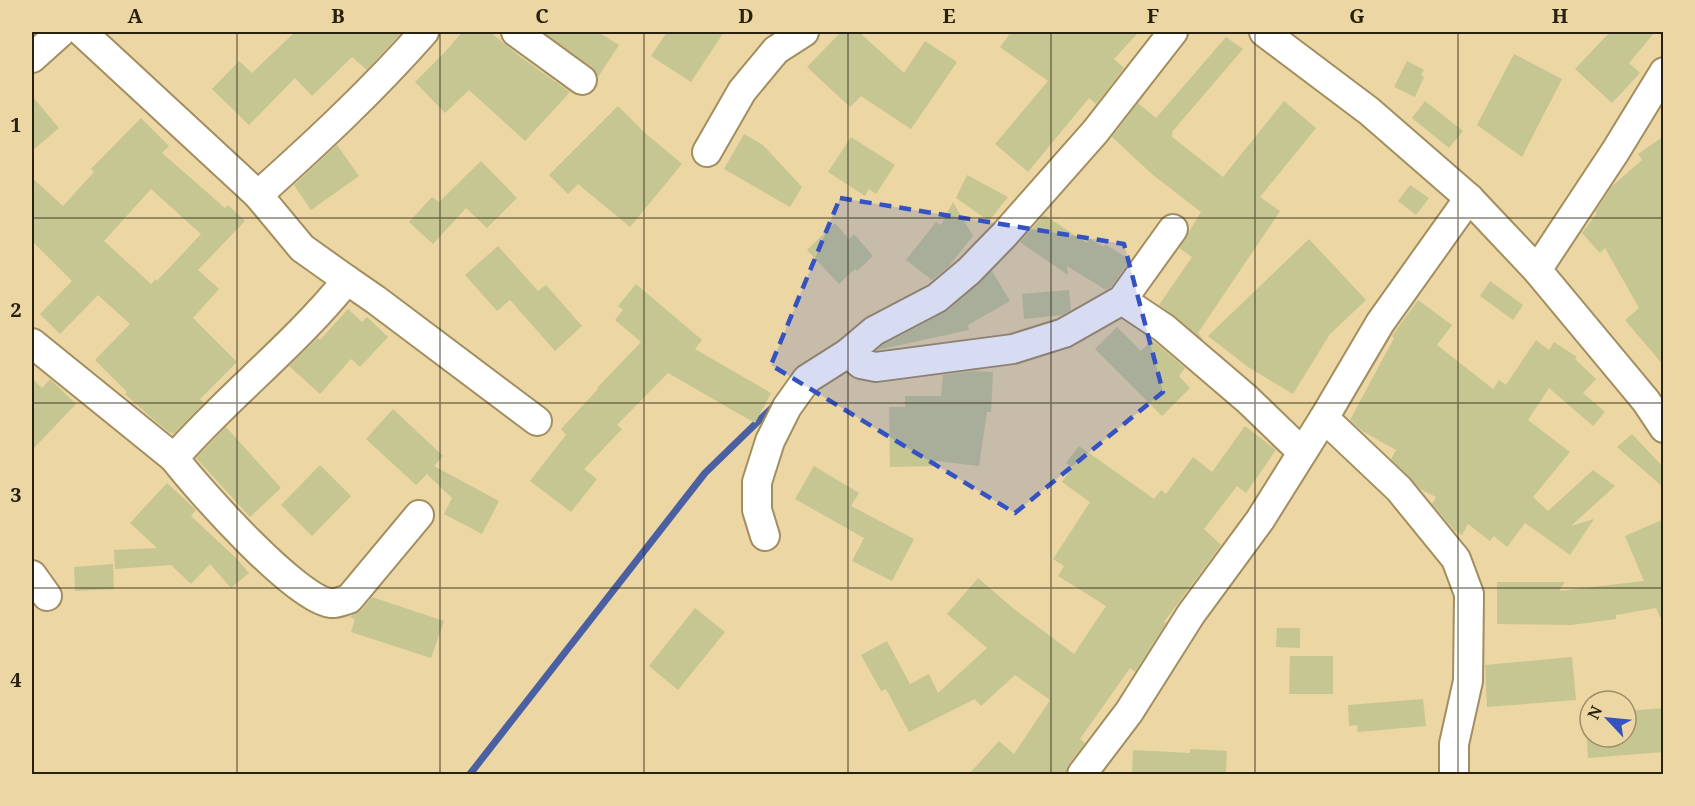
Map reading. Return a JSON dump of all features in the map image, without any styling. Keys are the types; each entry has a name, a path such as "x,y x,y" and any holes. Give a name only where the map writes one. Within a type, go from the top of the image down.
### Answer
{"street":[{"path":"32,58 60,32"},
{"path":"82,32 258,195 302,248 376,300 537,421"},
{"path":"258,195 340,121 385,76 424,32"},
{"path":"516,32 582,80"},
{"path":"707,152 742,91 776,50 804,32"},
{"path":"765,536 757,510 758,482 770,441 787,407 807,379 848,353 874,331 937,298 983,257 1005,236 1095,132 1173,32"},
{"path":"1264,32 1369,111 1468,198 1655,396 1664,428"},
{"path":"1537,270 1615,152 1664,72"},
{"path":"1082,774 1129,712 1191,615 1260,520 1380,323 1468,198"},
{"path":"848,353 861,364 876,368 1013,349 1064,333 1122,300 1173,229"},
{"path":"174,458 194,435 329,303 347,280"},
{"path":"1122,300 1164,328 1247,399 1302,452"},
{"path":"32,344 174,458 267,561 316,598 331,603 349,599 418,515"},
{"path":"1324,418 1399,489 1456,559 1469,594 1468,681 1454,744 1454,774"}],"highlighted area":[{"path":"840,198 1124,244 1163,392 1015,513 771,365"}],"building":[{"path":"295,32 402,32 367,70 352,57 312,96 295,78 249,125 212,89 239,61 252,73"},
{"path":"462,32 490,32 570,92 525,141 469,90 445,113 415,82"},
{"path":"543,32 598,32 619,45 598,77 592,67"},
{"path":"667,32 724,32 691,82 651,56"},
{"path":"841,32 859,32 904,73 925,41 957,62 911,129 861,96 850,107 807,67"},
{"path":"1011,32 1139,32 1114,59 1124,68 1096,104 1089,98 1028,172 995,144 1048,81 1000,47"},
{"path":"1610,32 1655,32 1629,63 1640,73 1612,103 1575,69"},
{"path":"1226,37 1243,49 1171,136 1223,177 1284,101 1316,128 1260,197 1280,211 1198,333 1204,341 1159,305 1192,257 1179,248 1201,212 1153,175 1112,137 1138,103 1156,118"},
{"path":"1514,54 1562,79 1522,157 1477,125"},
{"path":"1407,61 1424,70 1421,75 1424,77 1415,97 1394,87"},
{"path":"32,96 59,128 32,151"},
{"path":"1425,101 1463,131 1449,148 1412,118"},
{"path":"618,106 644,132 682,164 630,227 578,184 568,194 549,175"},
{"path":"141,118 169,146 162,153 225,208 228,205 245,221 198,270 219,289 193,318 237,362 200,399 204,403 173,434 125,394 127,392 95,360 130,324 98,295 60,334 40,314 72,281 32,241 32,178 63,206 94,172 91,169","holes":["151,189 201,234 157,281 156,279 151,284 104,241"]},
{"path":"744,134 763,145 802,187 790,207 724,169"},
{"path":"1664,136 1664,366 1625,320 1639,308 1605,248 1600,253 1582,233 1597,213 1595,212 1612,186 1642,160 1638,154"},
{"path":"851,137 895,165 876,194 869,189 865,196 828,172"},
{"path":"337,145 359,176 311,210 294,185"},
{"path":"481,161 517,198 487,228 466,208 433,244 409,222 432,197 439,202"},
{"path":"967,175 1008,197 989,221 956,198"},
{"path":"1410,185 1429,198 1416,215 1398,201"},
{"path":"953,202 973,236 949,266 932,280 906,260 936,222 941,225"},
{"path":"1044,215 1087,243 1090,239 1104,247 1105,244 1130,260 1111,287 1106,290 1067,266 1068,275 1020,242"},
{"path":"835,223 849,239 854,234 873,256 839,284 807,250"},
{"path":"1309,239 1366,300 1330,334 1293,394 1248,367 1208,336"},
{"path":"498,246 538,291 546,285 582,326 555,351 510,300 497,311 465,275"},
{"path":"992,271 1010,301 968,325 969,330 877,350 947,311"},
{"path":"1490,281 1523,305 1513,320 1480,296"},
{"path":"636,284 702,340 695,349 771,393 755,423 668,373 617,425 622,429 584,469 597,479 571,512 530,481 566,435 561,429 641,342 615,320 623,310 618,306"},
{"path":"1069,290 1071,310 1063,315 1024,319 1022,294"},
{"path":"1418,300 1452,325 1437,345 1493,389 1499,380 1506,385 1536,340 1549,350 1554,342 1577,357 1575,359 1596,379 1583,393 1605,412 1593,426 1549,388 1528,420 1570,452 1533,497 1548,511 1593,470 1615,486 1571,526 1594,519 1570,555 1525,523 1507,547 1494,536 1490,541 1468,524 1462,535 1454,530 1432,504 1436,497 1420,489 1391,459 1396,450 1362,431 1350,420 1394,338 1392,336"},
{"path":"348,309 362,322 367,317 388,337 360,367 351,359 320,394 289,366 318,338 320,340"},
{"path":"1117,327 1141,351 1152,340 1185,368 1179,376 1190,388 1162,416 1095,349"},
{"path":"974,371 993,372 991,412 987,412 979,466 936,461 936,466 890,467 889,407 905,407 905,396 941,396 943,375"},
{"path":"32,378 42,388 50,379 76,404 32,450"},
{"path":"393,409 443,456 434,466 499,501 482,534 444,514 452,498 427,474 416,485 366,439"},
{"path":"1245,426 1276,450 1246,493 1237,486 1204,529 1221,545 1164,622 1166,623 1135,672 1130,668 1080,739 1085,743 1069,764 1065,774 969,774 999,741 1014,754 1050,700 1015,675 981,706 975,699 909,732 886,689 881,691 861,655 887,641 910,684 929,674 938,693 987,648 947,614 978,578 1014,609 1074,654 1106,606 1058,576 1064,566 1053,559 1090,502 1062,482 1072,467 1066,463 1079,446 1154,499 1161,490 1166,494 1193,457 1212,472"},
{"path":"226,427 281,488 250,517 196,458"},
{"path":"1632,434 1664,468 1664,488 1617,447"},
{"path":"320,465 351,496 312,536 281,505"},
{"path":"814,466 859,493 851,506 914,539 892,581 852,561 864,538 795,499"},
{"path":"167,483 196,510 191,516 249,573 231,588 210,564 191,584 171,565 115,569 114,550 157,548 130,523"},
{"path":"1664,519 1664,626 1656,608 1616,615 1616,619 1571,625 1497,624 1497,582 1565,582 1559,591 1644,581 1625,536"},
{"path":"113,564 114,589 75,591 74,567"},
{"path":"372,597 444,621 431,658 351,632 355,619 350,617 362,610"},
{"path":"695,608 725,632 678,690 649,666"},
{"path":"1277,628 1300,628 1300,648 1276,647"},
{"path":"1290,656 1333,656 1333,694 1289,694"},
{"path":"1572,657 1576,700 1487,707 1485,665"},
{"path":"1423,699 1426,726 1358,732 1357,725 1349,726 1348,705"},
{"path":"1664,708 1664,752 1588,758 1588,749 1638,749 1638,710"},
{"path":"1190,749 1227,751 1226,774 1132,774 1133,750 1190,753"}],"waterway":[{"path":"470,774 705,473 774,406"}]}
